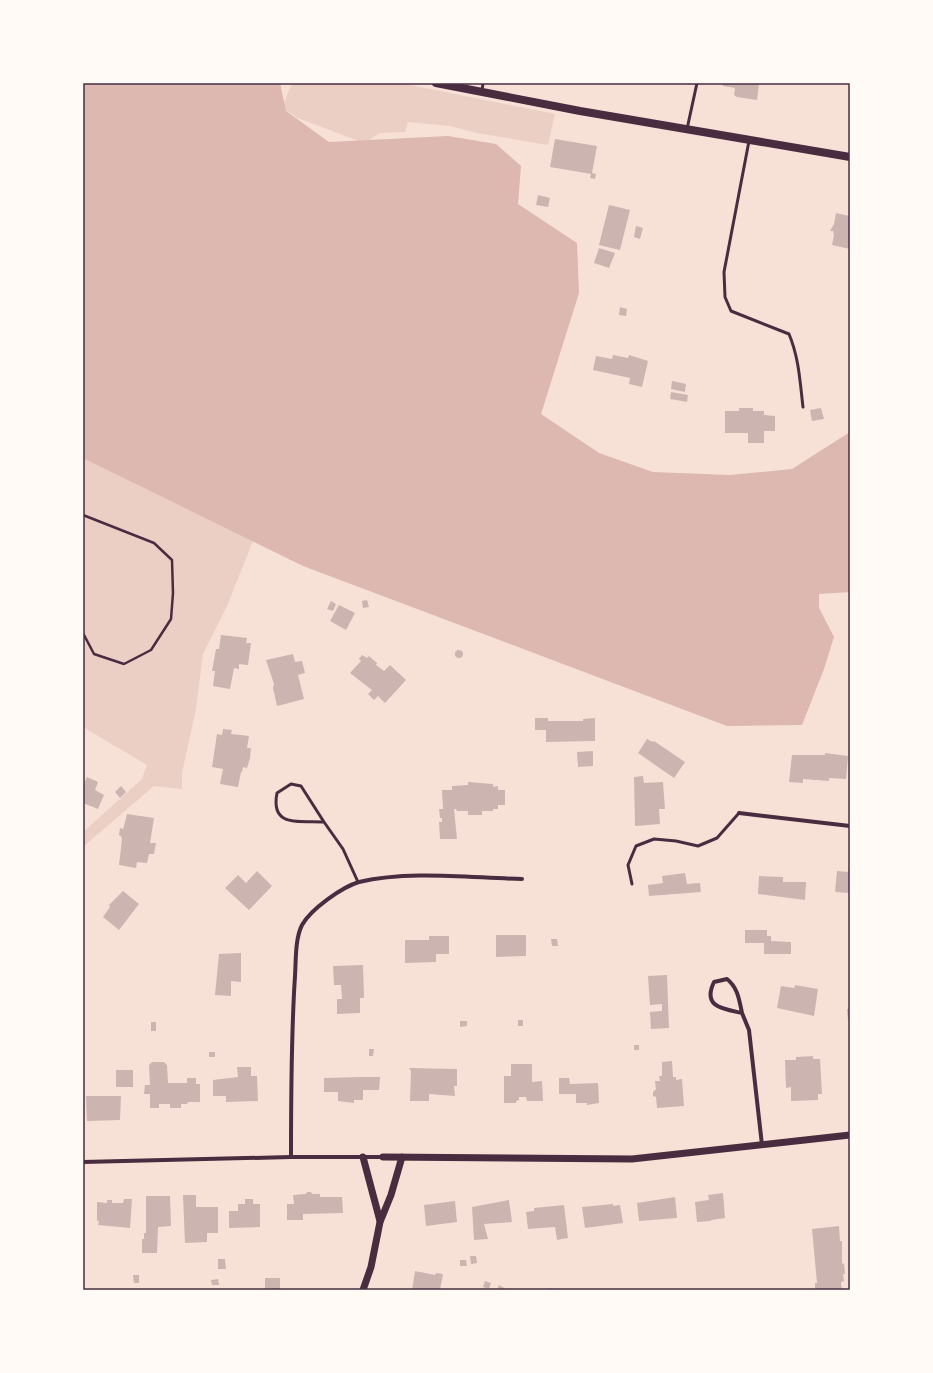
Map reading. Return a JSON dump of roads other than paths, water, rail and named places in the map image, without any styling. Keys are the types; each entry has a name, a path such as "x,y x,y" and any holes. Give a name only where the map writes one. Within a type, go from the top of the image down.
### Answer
{"main road":[{"path":"436,83 482,93 850,157"}],"street":[{"path":"739,813 850,826"},
{"path":"291,1157 291,1025 298,938 302,925 329,898 358,882 408,876 522,879"},
{"path":"742,1012 719,1008 714,1004 710,998 710,990 714,982 727,979 733,984 738,993 742,1012 749,1030 753,1051 762,1145"},
{"path":"83,1162 291,1157 632,1158 850,1135"},
{"path":"363,1157 380,1222"},
{"path":"363,1290 371,1267 380,1222 391,1195 402,1157"}],"lane":[{"path":"482,93 483,83"},
{"path":"687,129 697,83"},
{"path":"749,140 724,272 725,297 731,311 789,334 795,349 799,366 803,407"},
{"path":"324,822 291,822 283,818 275,802 277,793 291,784 301,786 324,822 344,849 358,882"},
{"path":"632,884 628,865 636,846 654,839 676,840 698,846 717,838 739,813"}]}
